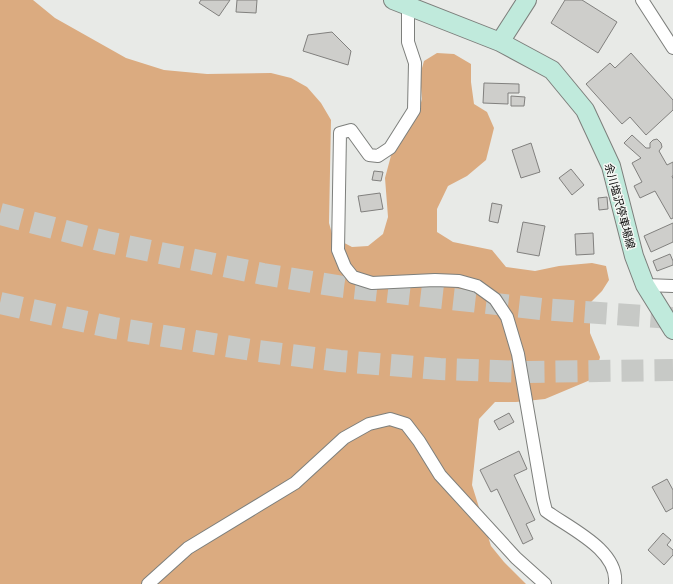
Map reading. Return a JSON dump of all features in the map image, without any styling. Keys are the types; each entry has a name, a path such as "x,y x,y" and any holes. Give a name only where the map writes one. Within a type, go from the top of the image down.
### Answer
{"main road":[{"path":"500,42 527,0"},
{"name":"余川塩沢停車場線","path":"401,2 500,42 552,70 586,110 611,166 634,256 646,285 673,330"}],"street":[{"path":"642,0 673,48"},
{"path":"401,2 408,42 415,63 414,110 390,148 378,156 369,155 351,130 340,133 338,250 345,267 353,277 372,283 435,280 459,281 477,286 495,299 507,317 518,354 546,511 591,541 604,554 613,568 615,584"},
{"path":"646,285 673,286"},
{"path":"148,584 188,548 296,483 344,438 369,424 390,419 406,424 419,441 440,475 516,558 545,584"}],"shaded area":[{"path":"0,0 33,0 55,18 126,58 164,70 207,74 271,73 291,78 307,87 321,103 331,120 329,223 333,237 352,247 368,246 383,234 388,217 385,178 392,152 418,113 422,99 420,75 424,61 437,53 454,54 471,64 471,82 474,104 487,112 494,128 486,160 467,176 448,186 437,209 437,232 453,242 492,250 506,267 535,271 559,266 592,263 606,266 609,280 602,291 590,303 590,333 600,357 595,378 545,399 516,402 495,402 479,419 472,485 491,546 504,562 526,584 0,584"}],"building":[{"path":"201,0 230,0 219,16 199,3"},
{"path":"237,0 257,0 256,13 236,12"},
{"path":"565,0 582,0 617,22 598,53 551,23"},
{"path":"332,32 351,51 348,65 303,51 308,35"},
{"path":"631,53 673,100 673,110 646,135 630,117 622,124 586,84 610,63 615,68"},
{"path":"484,83 519,84 519,93 508,93 508,104 483,103"},
{"path":"511,96 525,97 524,106 511,106"},
{"path":"632,135 646,148 650,148 650,143 657,139 661,143 662,147 659,151 667,165 673,162 673,218 671,219 655,191 640,198 634,186 642,182 632,163 641,158 624,143"},
{"path":"531,143 540,172 521,178 512,150"},
{"path":"571,169 584,185 572,195 559,178"},
{"path":"374,171 383,172 381,181 372,180"},
{"path":"380,193 383,209 361,212 358,196"},
{"path":"607,197 608,209 599,210 598,198"},
{"path":"492,203 502,205 498,223 489,221"},
{"path":"523,222 545,226 539,256 517,252"},
{"path":"673,223 673,242 651,252 644,236"},
{"path":"593,233 594,254 576,255 575,234"},
{"path":"670,254 673,265 657,271 653,261"},
{"path":"509,413 514,422 499,430 494,421"},
{"path":"519,451 527,469 514,475 535,520 526,524 533,539 523,544 497,489 491,492 480,470"},
{"path":"667,479 673,490 673,508 666,512 652,487"},
{"path":"663,533 671,540 667,545 673,550 673,555 664,565 648,550"}],"tunnel":[{"path":"0,214 107,242 263,274 344,287 541,309 673,318"},
{"path":"0,303 114,328 258,351 340,361 440,369 527,372 673,370"}]}
